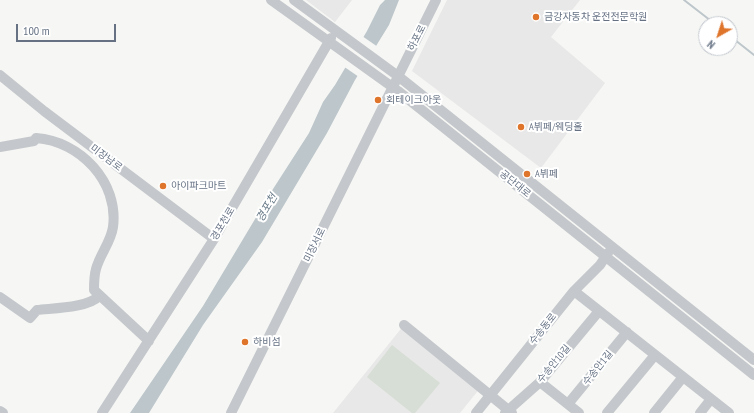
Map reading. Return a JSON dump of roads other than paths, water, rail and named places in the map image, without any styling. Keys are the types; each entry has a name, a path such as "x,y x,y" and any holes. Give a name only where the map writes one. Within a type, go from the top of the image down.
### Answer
{"street":[{"name":"공단대로","path":"271,0 393,88 754,376"},
{"name":"공단대로","path":"294,0 398,76 754,360"},
{"name":"하포로","path":"398,76 436,0"},
{"name":"경포천로","path":"102,413 214,239 329,42 337,32"},
{"name":"미장남로","path":"0,75 44,111 214,239"},
{"name":"미장서로","path":"231,413 398,76"},
{"path":"0,147 34,141 36,138 44,138 63,144 77,153 99,173 108,188 112,199 113,226 109,240 96,269 94,290 149,341"},
{"name":"수송동로","path":"476,413 574,291 605,258 613,247"},
{"path":"574,291 729,413"},
{"path":"0,296 30,318 36,310 80,305 94,301 99,296"},
{"name":"수송안10길","path":"508,412 540,382 599,311"},
{"path":"404,325 490,395 508,412"},
{"name":"수송안1길","path":"568,404 627,332"},
{"path":"607,413 655,355"},
{"path":"654,413 683,377"},
{"path":"540,382 579,413"},
{"path":"700,413 711,399"}],"water":[{"name":"경포천","path":"385,0 399,0 389,25 355,80 327,133 262,242 203,325 149,413 130,413 203,306 273,189 309,133 323,102 335,85 367,31 380,5"}],"waterway":[{"path":"684,0 705,16"},
{"path":"738,42 754,55"}],"place":[{"name":"금강자동차 운전전문학원","path":"536,17"},
{"name":"회테이크아웃","path":"378,100"},
{"name":"A뷔페/웨딩홀","path":"521,127"},
{"name":"A뷔페","path":"527,174"},
{"name":"아이파크마트","path":"163,186"},
{"name":"하비섬","path":"245,342"}]}
